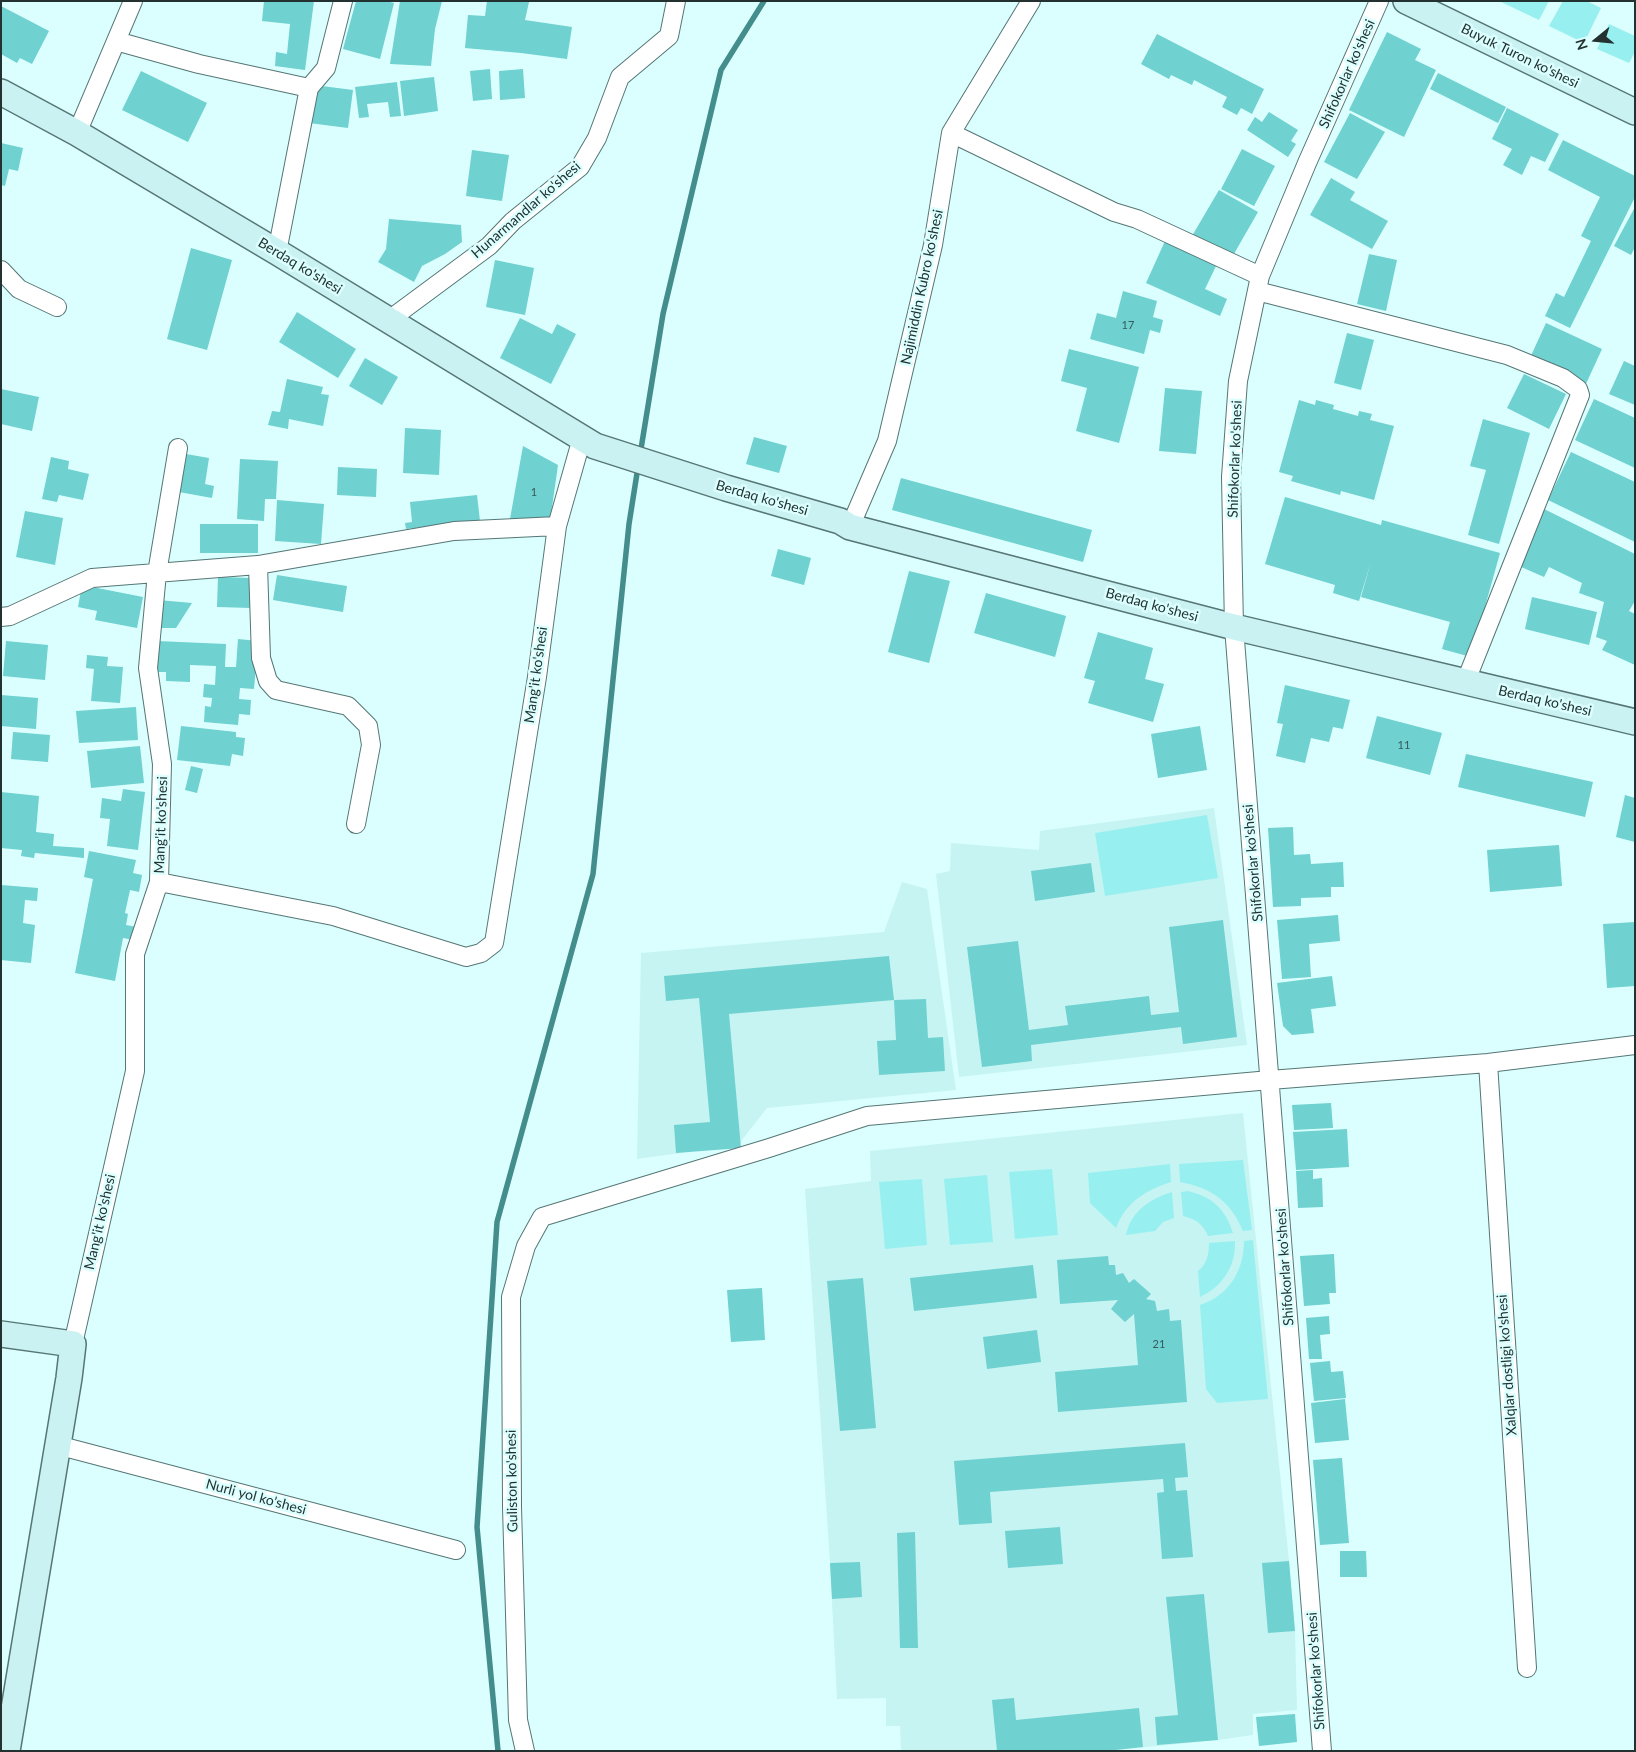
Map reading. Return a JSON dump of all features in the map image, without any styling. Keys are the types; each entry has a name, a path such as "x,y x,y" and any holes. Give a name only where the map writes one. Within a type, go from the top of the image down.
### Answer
{"main road":[{"name":"Buyuk Turon ko'shesi","path":"1406,1 1635,112"},
{"name":"Berdaq ko'shesi","path":"1,92 77,133 277,252 588,442 726,488 840,521 850,527 1234,627 1635,722"},
{"path":"1,1334 72,1344 69,1378 7,1751"}],"street":[{"path":"77,133 133,1"},
{"path":"277,252 309,88 326,68 344,1"},
{"name":"Hunarmandlar ko'shesi","path":"389,320 489,246 513,221 580,167 597,138 620,77 669,36 676,1"},
{"name":"Najimiddin Kubro ko'shesi","path":"850,527 887,441 934,245 951,132 1031,1"},
{"name":"Shifokorlar ko'shesi","path":"1322,1751 1234,627 1231,477 1238,381 1259,284 1307,163 1379,1"},
{"path":"116,41 199,64 309,88"},
{"path":"951,132 1114,212 1137,219 1259,284 1507,355 1563,378 1578,389 1580,395 1465,683"},
{"path":"1,270 19,289 58,307"},
{"name":"Mang'it ko'shesi","path":"159,882 333,916 466,956 482,953 494,943 537,677 557,526 588,442"},
{"name":"Mang'it ko'shesi","path":"72,1344 135,1071 135,954 159,882 162,764 148,668 157,573 178,448"},
{"path":"1,617 10,616 92,578 258,565 454,531 557,526"},
{"path":"258,565 261,658 268,681 276,690 348,706 368,726 372,744 356,824"},
{"path":"1270,1080 1488,1063 1635,1045"},
{"name":"Xalqlar dostligi ko'shesi","path":"1488,1063 1527,1668"},
{"name":"Guliston ko'shesi","path":"525,1751 518,1720 512,1507 511,1297 526,1246 542,1217 867,1116 1270,1080"},
{"name":"Nurli yol ko'shesi","path":"57,1445 456,1550"}],"shaded area":[{"path":"1499,1 1549,1 1539,20"},
{"path":"1563,1 1587,1 1601,8 1584,43 1549,26"},
{"path":"1609,24 1635,36 1635,52 1629,63 1597,49"},
{"path":"1214,808 1247,1045 959,1077 936,874 950,871 951,843 1039,850 1040,831"},
{"path":"1207,815 1218,878 1105,896 1095,833"},
{"path":"902,882 927,889 956,1090 767,1108 738,1145 637,1159 641,953 884,932"},
{"path":"1243,1113 1289,1561 1295,1631 1297,1710 1253,1714 1253,1735 1218,1740 1106,1751 901,1751 900,1726 886,1726 886,1698 837,1699 830,1563 805,1189 871,1181 870,1151"},
{"path":"1243,1160 1252,1230 1243,1231 1232,1212 1219,1198 1202,1188 1180,1182 1179,1164"},
{"path":"1170,1164 1171,1182 1153,1189 1138,1198 1125,1211 1116,1228 1090,1203 1088,1173"},
{"path":"1052,1169 1058,1235 1015,1239 1009,1172"},
{"path":"987,1175 993,1242 950,1245 944,1179"},
{"path":"922,1179 927,1245 885,1249 879,1182"},
{"path":"1188,1191 1211,1200 1222,1210 1233,1233 1208,1236 1204,1228 1198,1223 1183,1216 1181,1192"},
{"path":"1172,1192 1174,1218 1163,1222 1155,1231 1126,1235 1132,1219 1143,1207 1156,1198"},
{"path":"1253,1240 1268,1399 1217,1403 1206,1389 1200,1305 1210,1301 1227,1288 1238,1272 1244,1241"},
{"path":"1235,1241 1233,1259 1226,1274 1215,1287 1200,1297 1198,1271 1204,1265 1207,1258 1209,1243"}],"building":[{"path":"264,1 314,1 305,70 275,66 276,52 287,54 290,24 262,21"},
{"path":"356,1 386,1 394,3 380,59 343,49"},
{"path":"400,1 442,1 435,29 431,66 390,64"},
{"path":"487,1 529,2 525,20 572,27 567,59 465,48 468,15 485,16"},
{"path":"1,6 49,31 32,64 20,58 17,63 1,54"},
{"path":"1387,32 1421,49 1415,60 1436,70 1404,137 1349,110"},
{"path":"1157,34 1264,89 1252,114 1241,108 1237,115 1222,107 1227,97 1194,80 1192,85 1171,75 1169,79 1141,64"},
{"path":"490,69 492,99 473,101 470,71"},
{"path":"523,69 525,98 500,100 499,71"},
{"path":"141,71 207,103 188,142 122,110"},
{"path":"1438,73 1506,107 1498,123 1430,89"},
{"path":"434,77 438,111 404,116 400,81"},
{"path":"397,82 401,116 390,117 388,102 367,104 369,117 359,118 355,87"},
{"path":"314,85 353,90 348,128 309,123"},
{"path":"1507,108 1559,134 1545,162 1531,156 1522,175 1503,165 1512,149 1492,139"},
{"path":"1269,112 1298,130 1291,141 1296,144 1288,157 1247,130 1255,117 1262,122"},
{"path":"1350,113 1385,132 1357,179 1324,162"},
{"path":"1563,140 1635,176 1635,197 1570,328 1545,316 1556,293 1564,297 1591,241 1581,236 1600,197 1548,170"},
{"path":"1,143 23,148 18,171 9,169 5,186 1,185"},
{"path":"1242,149 1275,166 1254,206 1221,189"},
{"path":"472,150 509,155 502,201 466,196"},
{"path":"1331,178 1355,192 1350,200 1388,221 1372,249 1310,215"},
{"path":"1219,190 1258,212 1231,259 1192,236"},
{"path":"1635,207 1635,247 1631,255 1614,246"},
{"path":"389,219 461,225 462,242 445,254 422,266 414,282 378,262 386,249"},
{"path":"1165,241 1217,264 1205,289 1227,299 1220,316 1146,283"},
{"path":"191,248 232,260 207,350 167,339"},
{"path":"1369,254 1397,260 1386,311 1357,304"},
{"path":"495,260 534,268 525,315 486,307"},
{"path":"1123,291 1157,301 1153,317 1163,320 1160,333 1150,330 1144,354 1090,339 1097,313 1116,318"},
{"path":"297,312 356,349 338,378 279,342"},
{"path":"520,318 552,334 557,324 576,334 551,384 500,358"},
{"path":"1546,323 1602,349 1585,386 1529,360"},
{"path":"1347,333 1374,340 1361,390 1334,383"},
{"path":"1069,349 1139,367 1119,443 1076,431 1087,388 1061,381"},
{"path":"365,358 398,377 382,405 349,386"},
{"path":"1624,361 1635,366 1635,405 1609,394"},
{"path":"1524,374 1566,394 1549,429 1507,408"},
{"path":"287,379 323,387 321,394 329,395 323,426 289,419 288,429 268,425 272,411 280,412"},
{"path":"1165,388 1202,391 1196,454 1159,451"},
{"path":"1,389 39,397 32,431 1,424"},
{"path":"1594,399 1635,418 1635,468 1575,440"},
{"path":"1299,400 1315,405 1316,400 1334,405 1333,409 1358,416 1359,411 1372,414 1370,420 1394,426 1374,500 1341,491 1340,495 1291,481 1293,476 1279,472"},
{"path":"1483,419 1530,433 1499,544 1468,535 1486,470 1470,466"},
{"path":"405,428 441,430 439,475 403,473"},
{"path":"754,437 787,446 779,473 746,464"},
{"path":"523,446 558,465 550,521 510,519"},
{"path":"1571,452 1635,482 1635,542 1548,500"},
{"path":"186,454 209,458 205,484 214,486 212,498 179,492"},
{"path":"51,457 69,461 68,469 89,474 83,500 59,495 57,502 42,499"},
{"path":"240,459 278,461 276,499 265,499 264,521 237,519"},
{"path":"338,467 377,469 376,497 337,495"},
{"path":"901,478 1092,530 1083,562 892,510"},
{"path":"477,495 480,521 406,529 405,523 412,522 410,502"},
{"path":"1285,497 1381,525 1382,520 1500,553 1471,657 1442,649 1450,622 1361,597 1371,562 1359,601 1333,593 1335,585 1265,564"},
{"path":"277,500 324,504 321,544 275,541"},
{"path":"1542,508 1635,554 1635,601 1629,611 1635,614 1635,665 1602,650 1607,641 1596,637 1604,602 1579,593 1582,583 1549,567 1544,577 1519,566"},
{"path":"25,511 63,518 55,565 16,557"},
{"path":"200,524 258,524 258,553 200,553"},
{"path":"778,549 811,558 804,585 771,576"},
{"path":"909,571 950,581 929,663 888,652"},
{"path":"277,575 347,586 343,612 273,600"},
{"path":"218,577 252,578 251,608 217,607"},
{"path":"82,585 143,597 137,628 95,620 97,611 78,607"},
{"path":"986,593 1066,616 1055,657 974,633"},
{"path":"1532,597 1597,612 1589,645 1525,629"},
{"path":"158,600 192,603 176,628 156,628"},
{"path":"1098,632 1153,648 1145,679 1164,684 1153,722 1088,703 1095,681 1084,678"},
{"path":"238,639 258,641 254,689 240,688 239,699 251,700 250,715 239,714 238,725 204,722 205,706 211,707 212,698 203,697 204,684 215,685 216,666 190,665 190,682 166,681 166,672 157,672 157,641 226,644 225,667 236,667"},
{"path":"6,641 48,645 45,680 3,676"},
{"path":"87,655 108,657 107,666 123,667 120,703 91,701 94,669 86,668"},
{"path":"1285,685 1350,700 1343,729 1333,727 1329,742 1311,738 1305,763 1276,756 1283,724 1277,723"},
{"path":"1,695 38,698 36,729 1,726"},
{"path":"136,707 138,740 79,743 76,711"},
{"path":"1377,716 1442,733 1430,775 1366,758"},
{"path":"181,726 236,732 236,737 245,738 243,756 232,754 230,766 177,760"},
{"path":"1200,726 1207,770 1158,778 1151,734"},
{"path":"13,732 50,735 48,762 11,759"},
{"path":"140,746 144,783 91,788 87,751"},
{"path":"1466,754 1593,782 1585,817 1458,787"},
{"path":"191,766 203,769 197,793 185,790"},
{"path":"123,789 145,792 138,850 107,846 110,819 100,818 102,798 121,801"},
{"path":"1,792 39,796 36,832 54,834 53,846 84,848 84,858 35,853 34,858 21,856 22,850 1,848"},
{"path":"1625,795 1635,798 1635,842 1616,837"},
{"path":"1293,827 1294,855 1310,854 1311,864 1343,862 1344,887 1331,887 1331,897 1301,898 1301,906 1273,907 1268,828"},
{"path":"1559,845 1562,886 1490,892 1487,850"},
{"path":"89,851 136,860 133,873 142,875 139,892 130,890 125,913 128,914 126,925 137,927 134,940 123,938 115,981 75,973 93,879 84,877"},
{"path":"1091,863 1095,892 1035,901 1031,871"},
{"path":"1,885 38,888 37,901 25,900 23,923 35,925 31,963 1,960"},
{"path":"1338,915 1340,941 1309,944 1311,977 1282,979 1277,920"},
{"path":"1223,920 1237,1037 1183,1044 1181,1027 1031,1045 1032,1061 982,1067 967,947 1018,941 1029,1030 1068,1025 1065,1006 1149,996 1151,1015 1179,1012 1169,927"},
{"path":"1635,922 1635,986 1607,988 1603,924"},
{"path":"889,956 894,1000 729,1014 741,1148 676,1153 674,1125 710,1122 699,998 666,1001 664,976"},
{"path":"1332,976 1336,1006 1311,1009 1314,1033 1292,1035 1283,1026 1277,983"},
{"path":"926,999 928,1038 943,1037 945,1071 879,1075 877,1041 896,1040 894,1000"},
{"path":"1331,1103 1333,1128 1294,1130 1292,1105"},
{"path":"1347,1129 1349,1167 1296,1170 1293,1132"},
{"path":"1313,1170 1313,1179 1322,1178 1323,1207 1298,1208 1296,1171"},
{"path":"1334,1254 1336,1293 1329,1293 1330,1304 1304,1306 1300,1256"},
{"path":"1108,1256 1109,1265 1115,1265 1116,1275 1123,1273 1129,1283 1134,1279 1151,1294 1146,1299 1155,1301 1157,1311 1169,1309 1170,1321 1181,1320 1187,1402 1058,1412 1055,1372 1138,1365 1134,1314 1125,1322 1111,1309 1118,1300 1060,1304 1057,1260"},
{"path":"1033,1265 1037,1298 914,1311 910,1278"},
{"path":"863,1278 876,1428 840,1431 827,1281"},
{"path":"762,1288 765,1340 731,1342 727,1290"},
{"path":"1329,1316 1330,1334 1320,1335 1322,1359 1309,1359 1306,1318"},
{"path":"1037,1330 1041,1362 987,1369 983,1337"},
{"path":"1330,1361 1331,1372 1343,1371 1346,1398 1314,1401 1310,1363"},
{"path":"1345,1399 1349,1440 1315,1443 1311,1403"},
{"path":"1185,1443 1188,1477 1175,1478 1176,1491 1187,1490 1193,1557 1162,1559 1157,1493 1164,1492 1163,1479 990,1492 992,1523 959,1525 954,1461"},
{"path":"1342,1458 1349,1543 1320,1545 1313,1460"},
{"path":"1060,1527 1063,1564 1008,1568 1005,1531"},
{"path":"915,1532 918,1648 900,1648 897,1533"},
{"path":"1340,1551 1366,1551 1367,1577 1340,1577"},
{"path":"1289,1561 1295,1631 1268,1633 1262,1563"},
{"path":"860,1562 862,1597 832,1599 830,1563"},
{"path":"1204,1594 1218,1740 1157,1745 1155,1717 1178,1715 1166,1597"},
{"path":"1014,1698 1016,1720 1139,1708 1143,1747 1106,1751 997,1751 992,1700"},
{"path":"1295,1714 1297,1742 1259,1746 1256,1717"}],"waterway":[{"path":"640,455 663,314 721,70 764,1"},
{"path":"498,1751 477,1527 497,1222 593,874 629,524 638,467"}]}
